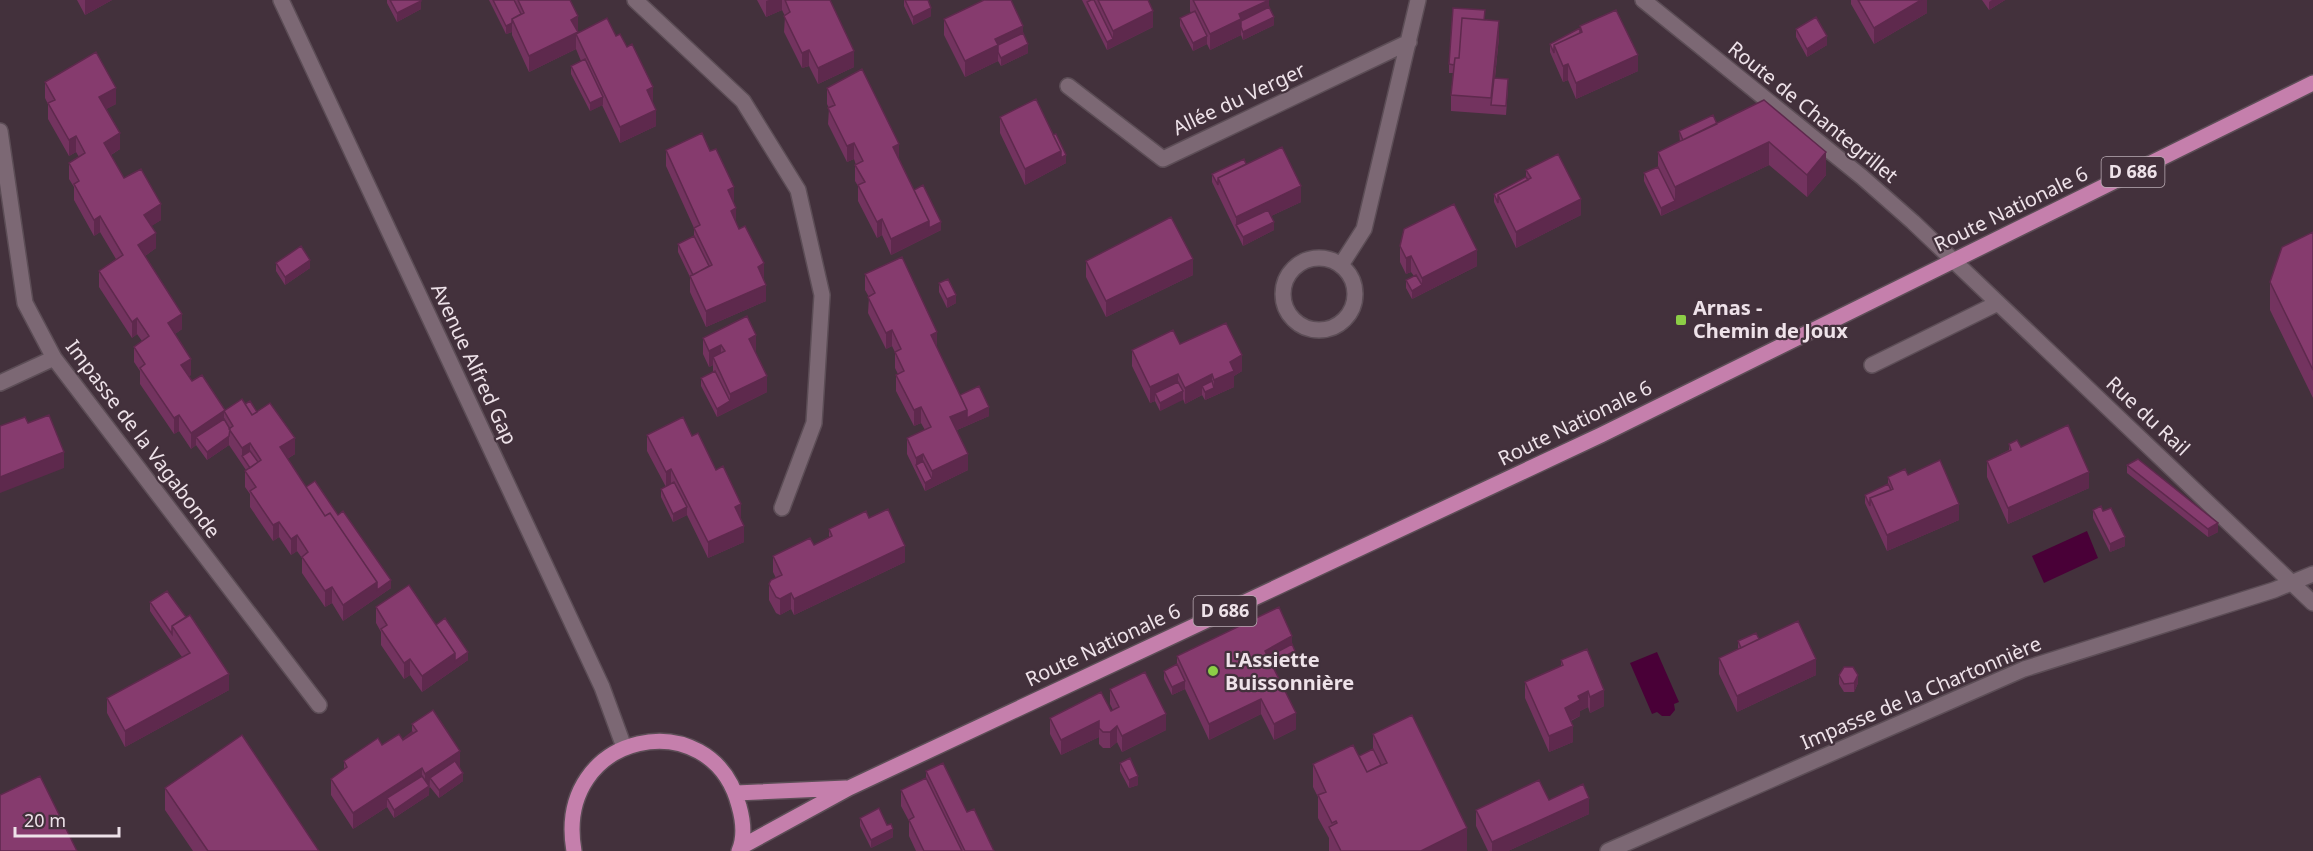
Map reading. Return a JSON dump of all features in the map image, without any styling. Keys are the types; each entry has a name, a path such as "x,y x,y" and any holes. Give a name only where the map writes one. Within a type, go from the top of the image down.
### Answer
{"main road":[{"name":"Route Nationale 6","path":"740,849 849,788 1601,435 2313,83"},
{"path":"574,851 571,830 574,804 585,780 602,760 624,747 650,741 677,743 701,753 722,770 736,793 743,819 740,849"},
{"name":"Route Nationale 6","path":"736,793 849,788"}],"street":[{"name":"Avenue Alfred Gap","path":"281,0 602,687 624,747"},
{"path":"635,0 743,101 798,190 822,295 814,423 782,508"},
{"path":"1341,265 1364,230 1418,0"},
{"name":"Route de Chantegrillet","path":"1643,0 1862,177 1953,261"},
{"name":"Allée du Verger","path":"1068,86 1163,159 1409,42"},
{"name":"Impasse de la Vagabonde","path":"0,131 26,303 54,358 319,705"},
{"path":"1317,258 1341,265 1354,283 1355,295 1348,316 1330,329 1307,328 1297,323 1284,302 1284,289 1291,273 1305,261 1317,258"},
{"name":"Rue du Rail","path":"1953,261 2313,603"},
{"path":"1872,364 1998,303"},
{"path":"0,383 54,358"},
{"name":"Impasse de la Chartonnière","path":"1608,851 2024,669 2294,583 2313,573"}],"shaded area":[{"path":"2087,531 2098,558 2044,583 2032,556"},
{"path":"1657,652 1679,702 1674,704 1675,710 1670,716 1662,716 1657,712 1652,714 1630,663"}],"building":[{"path":"390,0 421,0 421,1 397,13"},
{"path":"493,0 514,0 521,14 506,26"},
{"path":"518,0 570,0 578,16 571,20 578,32 529,56 512,19 524,13"},
{"path":"785,0 830,0 854,51 818,68 809,50 802,53 784,16 790,12"},
{"path":"905,0 928,0 931,8 913,17"},
{"path":"984,0 1011,0 1023,26 995,39 998,45 965,61 944,19"},
{"path":"1094,0 1113,39 1107,42 1087,2"},
{"path":"1098,0 1148,0 1153,11 1113,31"},
{"path":"1193,0 1269,0 1239,14 1241,19 1210,34"},
{"path":"1858,0 1921,0 1874,28"},
{"path":"1269,7 1274,17 1243,32 1241,21"},
{"path":"1453,8 1485,10 1484,20 1462,18 1459,58 1455,58 1454,65 1449,64"},
{"path":"1616,10 1638,55 1576,83 1568,64 1563,66 1554,45 1582,32 1580,26"},
{"path":"1195,11 1207,36 1193,43 1180,18"},
{"path":"1816,17 1827,36 1807,49 1796,29"},
{"path":"607,18 616,36 620,34 627,47 632,44 653,87 647,90 656,110 620,127 576,34"},
{"path":"1462,18 1499,21 1491,98 1451,95 1455,58 1459,58"},
{"path":"1580,28 1580,33 1554,45 1554,53 1550,44"},
{"path":"1023,33 1028,44 1001,58 998,45"},
{"path":"96,52 116,88 99,97 120,133 104,143 124,178 141,169 161,204 144,215 156,233 138,245 182,314 168,323 191,359 181,365 192,381 202,375 225,410 191,433 179,415 174,418 140,368 145,364 134,347 149,336 137,318 132,322 99,271 123,255 100,216 94,220 74,184 79,181 69,163 85,153 76,136 69,140 48,103 55,100 45,82"},
{"path":"585,59 603,97 590,103 571,66"},
{"path":"862,69 899,144 893,147 929,221 891,239 882,219 877,222 858,185 865,182 855,165 863,161 854,143 847,146 828,108 835,105 827,88"},
{"path":"1494,78 1508,79 1506,106 1491,105"},
{"path":"1036,99 1061,151 1025,169 1000,117"},
{"path":"1764,100 1826,152 1807,175 1769,142 1675,187 1658,152"},
{"path":"1713,115 1717,124 1683,140 1679,131"},
{"path":"702,133 710,151 716,149 734,187 728,190 736,208 731,211 739,229 745,226 764,263 758,267 766,285 706,311 690,276 712,265 694,228 700,225 666,150"},
{"path":"1056,134 1066,155 1061,158 1061,151 1053,135"},
{"path":"1282,147 1301,186 1236,217 1218,178"},
{"path":"1558,154 1581,199 1516,232 1498,195 1531,178 1526,170"},
{"path":"1244,159 1246,164 1218,178 1218,185 1212,174"},
{"path":"1658,167 1675,201 1661,208 1644,173"},
{"path":"1526,177 1528,180 1498,195 1498,203 1494,194"},
{"path":"923,185 941,222 929,228 929,221 914,190"},
{"path":"1454,204 1477,250 1422,278 1411,256 1406,258 1400,246 1404,229"},
{"path":"1268,210 1274,222 1243,237 1236,225"},
{"path":"1171,217 1193,259 1106,301 1086,261"},
{"path":"2313,232 2313,370 2270,282 2282,247"},
{"path":"694,236 709,266 693,275 678,244"},
{"path":"301,246 310,260 285,277 276,263"},
{"path":"902,257 937,332 931,335 967,410 950,417 968,454 932,471 923,454 916,458 907,438 931,427 921,407 914,410 896,375 904,371 895,352 901,349 892,330 886,333 868,297 875,293 865,274"},
{"path":"1416,275 1422,285 1412,291 1406,280"},
{"path":"948,279 956,295 947,299 939,283"},
{"path":"747,316 756,335 749,339 767,376 730,394 713,357 725,351 721,345 709,351 703,338"},
{"path":"1226,323 1242,355 1230,362 1234,371 1214,380 1212,374 1185,388 1178,374 1150,387 1132,350 1173,330 1180,344"},
{"path":"715,371 730,401 717,409 701,378"},
{"path":"1212,381 1214,388 1205,392 1202,386"},
{"path":"1178,382 1183,391 1160,403 1155,393"},
{"path":"979,386 989,407 967,418 967,410 960,395"},
{"path":"242,399 252,415 270,403 295,438 280,447 325,516 330,513 377,582 343,605 332,587 325,591 302,557 308,552 297,535 291,539 279,522 273,525 250,491 256,487 245,471 261,460 250,443 242,448 229,429 233,426 224,411"},
{"path":"250,401 257,412 252,415 245,404"},
{"path":"49,415 64,452 0,477 0,426 25,417 28,423"},
{"path":"683,417 692,436 698,433 716,470 723,466 741,504 735,507 744,526 708,542 671,469 666,472 647,435"},
{"path":"224,419 230,429 229,436 207,452 196,437"},
{"path":"2068,425 2089,472 2008,508 1987,461 2011,450 2009,444 2017,440 2021,447"},
{"path":"250,451 258,462 250,468 242,456"},
{"path":"2138,459 2218,523 2208,529 2127,465"},
{"path":"1940,460 1959,504 1887,535 1870,498 1893,489 1888,477 1905,469 1908,475"},
{"path":"923,461 932,479 925,483 916,465"},
{"path":"315,481 338,515 343,511 391,580 377,590 377,582 330,513 325,516 306,487"},
{"path":"674,482 687,507 673,514 661,489"},
{"path":"1888,484 1891,490 1870,498 1870,506 1865,495"},
{"path":"2101,506 2103,511 2111,508 2125,537 2110,544 2093,510"},
{"path":"888,509 905,546 794,599 791,593 780,599 776,597 769,584 771,580 782,575 773,556 810,538 814,545 832,536 829,529 866,511 869,518"},
{"path":"409,585 455,653 422,676 410,659 404,663 381,629 387,625 376,607"},
{"path":"167,591 186,617 172,626 172,634 150,602"},
{"path":"1279,607 1292,636 1265,651 1296,713 1274,724 1261,699 1209,724 1177,656"},
{"path":"190,615 229,674 125,731 107,698 190,653 172,626"},
{"path":"445,618 468,652 455,661 455,653 436,625"},
{"path":"1798,621 1816,659 1737,696 1719,658"},
{"path":"1756,633 1759,639 1741,648 1738,641"},
{"path":"1292,644 1295,651 1271,663 1268,657"},
{"path":"1587,649 1604,690 1590,697 1588,691 1578,696 1580,700 1565,708 1573,726 1549,736 1525,682 1563,665 1561,660"},
{"path":"1177,664 1185,681 1172,687 1164,671"},
{"path":"1844,667 1853,667 1858,675 1854,683 1844,684 1839,675"},
{"path":"1145,672 1166,714 1122,736 1117,726 1110,732 1103,732 1099,728 1099,721 1061,740 1050,718 1101,692 1111,711 1119,707 1110,689"},
{"path":"433,710 460,751 425,774 422,768 353,813 331,779 347,767 344,761 378,738 382,745 399,734 403,740 417,731 412,724"},
{"path":"1412,715 1467,828 1421,851 1341,851 1329,827 1337,823 1336,821 1332,823 1318,795 1326,792 1313,764 1353,745 1367,772 1387,763 1373,734"},
{"path":"242,735 319,851 208,851 165,788"},
{"path":"1373,749 1381,765 1367,772 1359,756"},
{"path":"1130,758 1138,776 1129,780 1120,763"},
{"path":"455,761 463,773 439,790 430,778"},
{"path":"943,763 967,812 974,809 994,851 965,851 926,771"},
{"path":"40,776 77,851 0,851 0,795"},
{"path":"422,776 429,786 394,810 387,798"},
{"path":"926,778 962,851 924,851 909,820 914,817 901,790"},
{"path":"1539,780 1549,800 1583,784 1589,798 1492,842 1476,810"},
{"path":"879,808 887,825 891,824 893,829 871,840 860,818"}],"place":[{"name":"Arnas - Chemin de Joux","path":"1681,320"},
{"name":"L'Assiette Buissonnière","path":"1213,671"}]}
